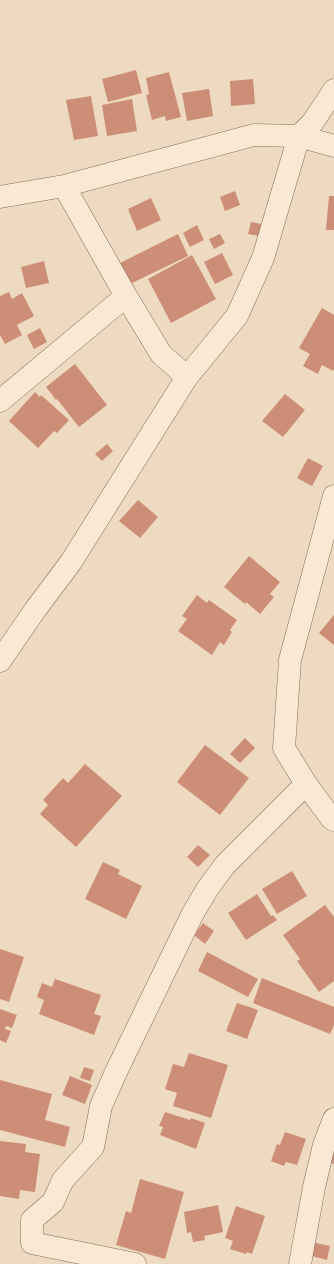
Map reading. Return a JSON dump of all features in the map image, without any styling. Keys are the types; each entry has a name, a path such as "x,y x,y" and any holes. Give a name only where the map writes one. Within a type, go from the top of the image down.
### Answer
{"street":[{"path":"0,661 35,610 71,562 187,377 237,316 263,258 299,136 313,122 334,90"},
{"path":"0,197 64,186 254,135 299,136 334,146"},
{"path":"64,186 126,296 161,354 187,377"},
{"path":"0,401 126,296"},
{"path":"334,496 290,660 284,748 306,784 334,820"},
{"path":"135,1264 32,1243 32,1220 54,1202 64,1180 93,1147 101,1106 116,1072 193,913 208,888 225,865 306,784"},
{"path":"300,1264 314,1187 324,1145 334,1119"}],"building":[{"path":"136,70 142,93 108,102 102,79"},
{"path":"169,72 181,117 166,121 165,116 152,120 146,95 149,94 146,78"},
{"path":"253,79 255,104 231,106 230,81"},
{"path":"209,89 213,116 187,121 182,93"},
{"path":"91,96 98,136 74,140 66,100"},
{"path":"132,99 137,131 107,136 102,105"},
{"path":"235,191 240,205 225,211 220,197"},
{"path":"329,196 334,196 334,230 326,230"},
{"path":"151,198 161,220 137,231 128,209"},
{"path":"251,222 261,224 259,236 248,234"},
{"path":"197,225 204,240 190,247 183,233"},
{"path":"178,234 188,256 130,284 120,263"},
{"path":"220,234 225,243 214,249 209,239"},
{"path":"222,253 233,275 215,284 204,262"},
{"path":"192,255 216,299 171,323 148,279"},
{"path":"44,261 49,283 26,288 21,267"},
{"path":"9,292 12,299 22,293 34,316 17,325 22,335 5,344 0,335 0,296"},
{"path":"322,308 334,315 334,369 333,371 322,365 318,374 303,366 310,354 299,348"},
{"path":"40,328 47,342 34,349 27,335"},
{"path":"75,364 107,405 79,427 46,387"},
{"path":"35,392 40,397 41,395 69,420 57,433 54,431 38,448 9,421"},
{"path":"285,394 305,410 283,437 262,421"},
{"path":"107,444 113,451 102,461 95,454"},
{"path":"308,458 323,466 312,486 297,478"},
{"path":"138,500 158,517 140,538 119,521"},
{"path":"249,556 280,582 270,594 274,597 260,614 246,602 245,604 224,587"},
{"path":"197,595 207,603 209,600 237,620 230,630 232,632 224,645 220,642 212,655 178,631 187,619 182,616"},
{"path":"334,615 334,645 319,633"},
{"path":"245,738 255,748 240,763 230,754"},
{"path":"205,745 249,778 220,815 177,782"},
{"path":"85,764 122,796 76,847 40,814 48,805 43,800 63,778 68,783"},
{"path":"198,845 210,855 198,867 187,857"},
{"path":"103,862 120,870 118,874 142,886 126,919 85,899"},
{"path":"292,871 307,896 277,914 262,889"},
{"path":"257,894 271,916 273,915 277,920 246,940 228,913"},
{"path":"325,905 334,917 334,981 319,992 297,961 300,959 283,935"},
{"path":"203,923 214,931 205,944 194,935"},
{"path":"0,949 24,957 9,1002 0,999"},
{"path":"207,952 258,979 248,997 198,971"},
{"path":"262,978 334,1007 334,1025 330,1034 253,1003"},
{"path":"55,979 101,995 94,1014 101,1016 94,1035 39,1014 44,1000 37,997 42,983 52,987"},
{"path":"237,1003 258,1010 247,1039 226,1031"},
{"path":"0,1009 17,1015 12,1028 6,1026 5,1029 11,1031 6,1043 0,1040"},
{"path":"189,1053 228,1065 211,1118 173,1106 177,1093 165,1089 173,1064 184,1067"},
{"path":"84,1067 94,1070 90,1081 80,1078"},
{"path":"70,1076 92,1085 85,1104 62,1095"},
{"path":"0,1080 52,1094 45,1120 70,1127 65,1147 0,1130"},
{"path":"165,1112 205,1123 196,1149 160,1135 163,1127 159,1126"},
{"path":"285,1132 306,1139 297,1165 286,1162 284,1166 271,1161 277,1144 280,1145"},
{"path":"0,1141 26,1144 25,1152 40,1154 35,1192 20,1190 19,1199 0,1196"},
{"path":"334,1147 334,1164 328,1162"},
{"path":"140,1179 184,1192 165,1259 116,1245 126,1211 131,1213"},
{"path":"218,1205 223,1232 204,1236 205,1240 193,1242 191,1232 187,1233 184,1212"},
{"path":"236,1206 265,1216 252,1254 247,1252 246,1254 230,1249 233,1241 225,1238"},
{"path":"311,1242 330,1246 327,1260 308,1255"}]}
